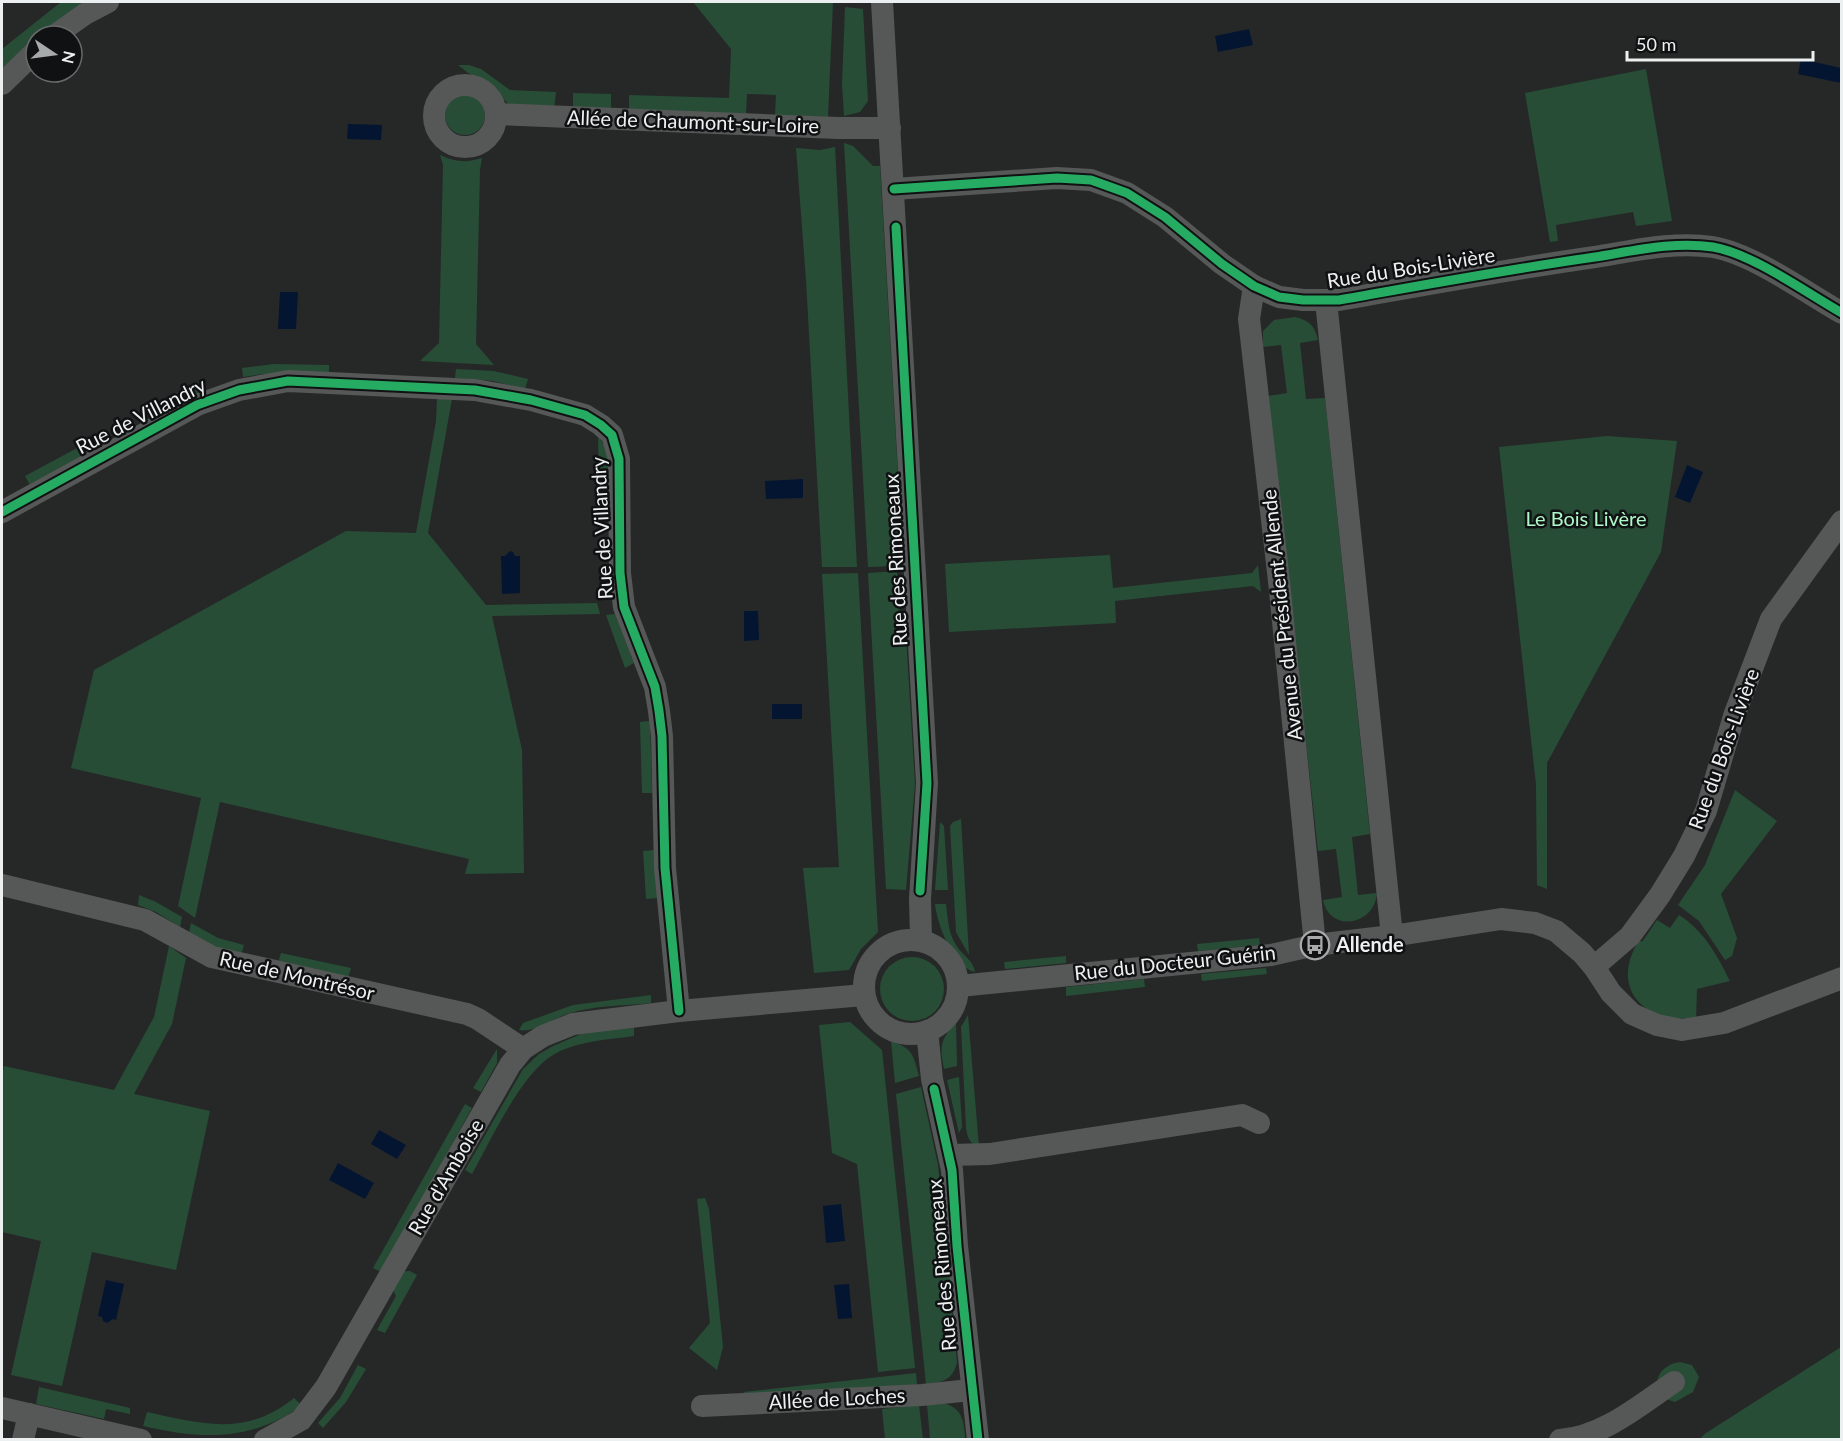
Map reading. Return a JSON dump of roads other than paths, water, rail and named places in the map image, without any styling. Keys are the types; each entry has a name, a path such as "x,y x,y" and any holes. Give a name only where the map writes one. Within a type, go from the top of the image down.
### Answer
{"street":[{"path":"71,24 108,2"},
{"name":"Rue des Rimoneaux","path":"882,2 927,783 920,899 921,939"},
{"path":"2,84 24,63"},
{"name":"Allée de Chaumont-sur-Loire","path":"496,114 838,129 890,128"},
{"name":"Rue du Bois-Livière","path":"894,189 1057,178 1091,180 1127,193 1165,217 1222,264 1254,286 1279,297 1326,301 1589,258 1695,245 1713,247 1749,259 1842,313"},
{"name":"Avenue du Président Allende","path":"1254,286 1249,319 1279,581 1315,945"},
{"path":"1326,301 1392,936"},
{"name":"Rue de Villandry","path":"2,512 197,405 239,390 288,381 475,390 531,400 585,415 601,425 612,435 619,459 620,573 624,607 655,687 659,711 662,736 665,868 679,1011"},
{"name":"Rue du Bois-Livière","path":"1594,967 1630,936 1660,895 1684,856 1706,811 1734,716 1771,620 1842,521"},
{"name":"Rue de Montrésor","path":"2,885 145,920 212,957 467,1014 478,1018 523,1049"},
{"name":"Rue du Docteur Guérin","path":"959,986 1271,955 1315,945 1501,919 1535,922 1556,931 1594,967 1611,993 1632,1014 1657,1025 1682,1030 1724,1023 1842,978"},
{"path":"921,939 940,948 954,965 959,986 957,1000 950,1014 940,1025 912,1034 898,1032 884,1026 871,1012 864,995 867,968 884,947 902,940 921,939"},
{"name":"Rue d'Amboise","path":"273,1438 302,1420 326,1387 510,1065 523,1049 543,1036 573,1024 679,1011 864,995"},
{"name":"Rue des Rimoneaux","path":"927,1031 932,1079 950,1155 971,1390 978,1440"},
{"name":"Rue des Rimoneaux","path":"950,1155 990,1154 1242,1115 1259,1123"},
{"path":"1560,1440 1571,1439 1611,1424 1674,1382"},
{"name":"Allée de Loches","path":"702,1406 922,1395 971,1390"},
{"path":"2,1408 141,1440"},
{"path":"23,1440 29,1414"}],"water":[{"path":"1249,29 1253,45 1218,52 1215,36"},
{"path":"1801,59 1841,68 1841,83 1798,74"},
{"path":"348,124 382,125 381,140 347,139"},
{"path":"280,292 298,292 296,329 278,329"},
{"path":"1687,465 1703,472 1690,503 1675,497"},
{"path":"803,479 803,498 766,499 765,481"},
{"path":"510,551 515,556 520,556 520,593 502,594 501,556 505,556"},
{"path":"744,611 758,611 759,640 744,641"},
{"path":"772,704 802,704 802,719 772,719"},
{"path":"379,1130 406,1145 397,1159 371,1144"},
{"path":"338,1163 374,1183 365,1199 329,1180"},
{"path":"841,1204 845,1241 826,1243 823,1206"},
{"path":"106,1280 124,1284 116,1320 113,1319 107,1323 98,1316"},
{"path":"849,1284 852,1318 838,1319 834,1285"}],"place":[{"name":"Allende","path":"1315,945"}],"park label":[{"name":"Le Bois Livère","path":"1586,519"}]}
